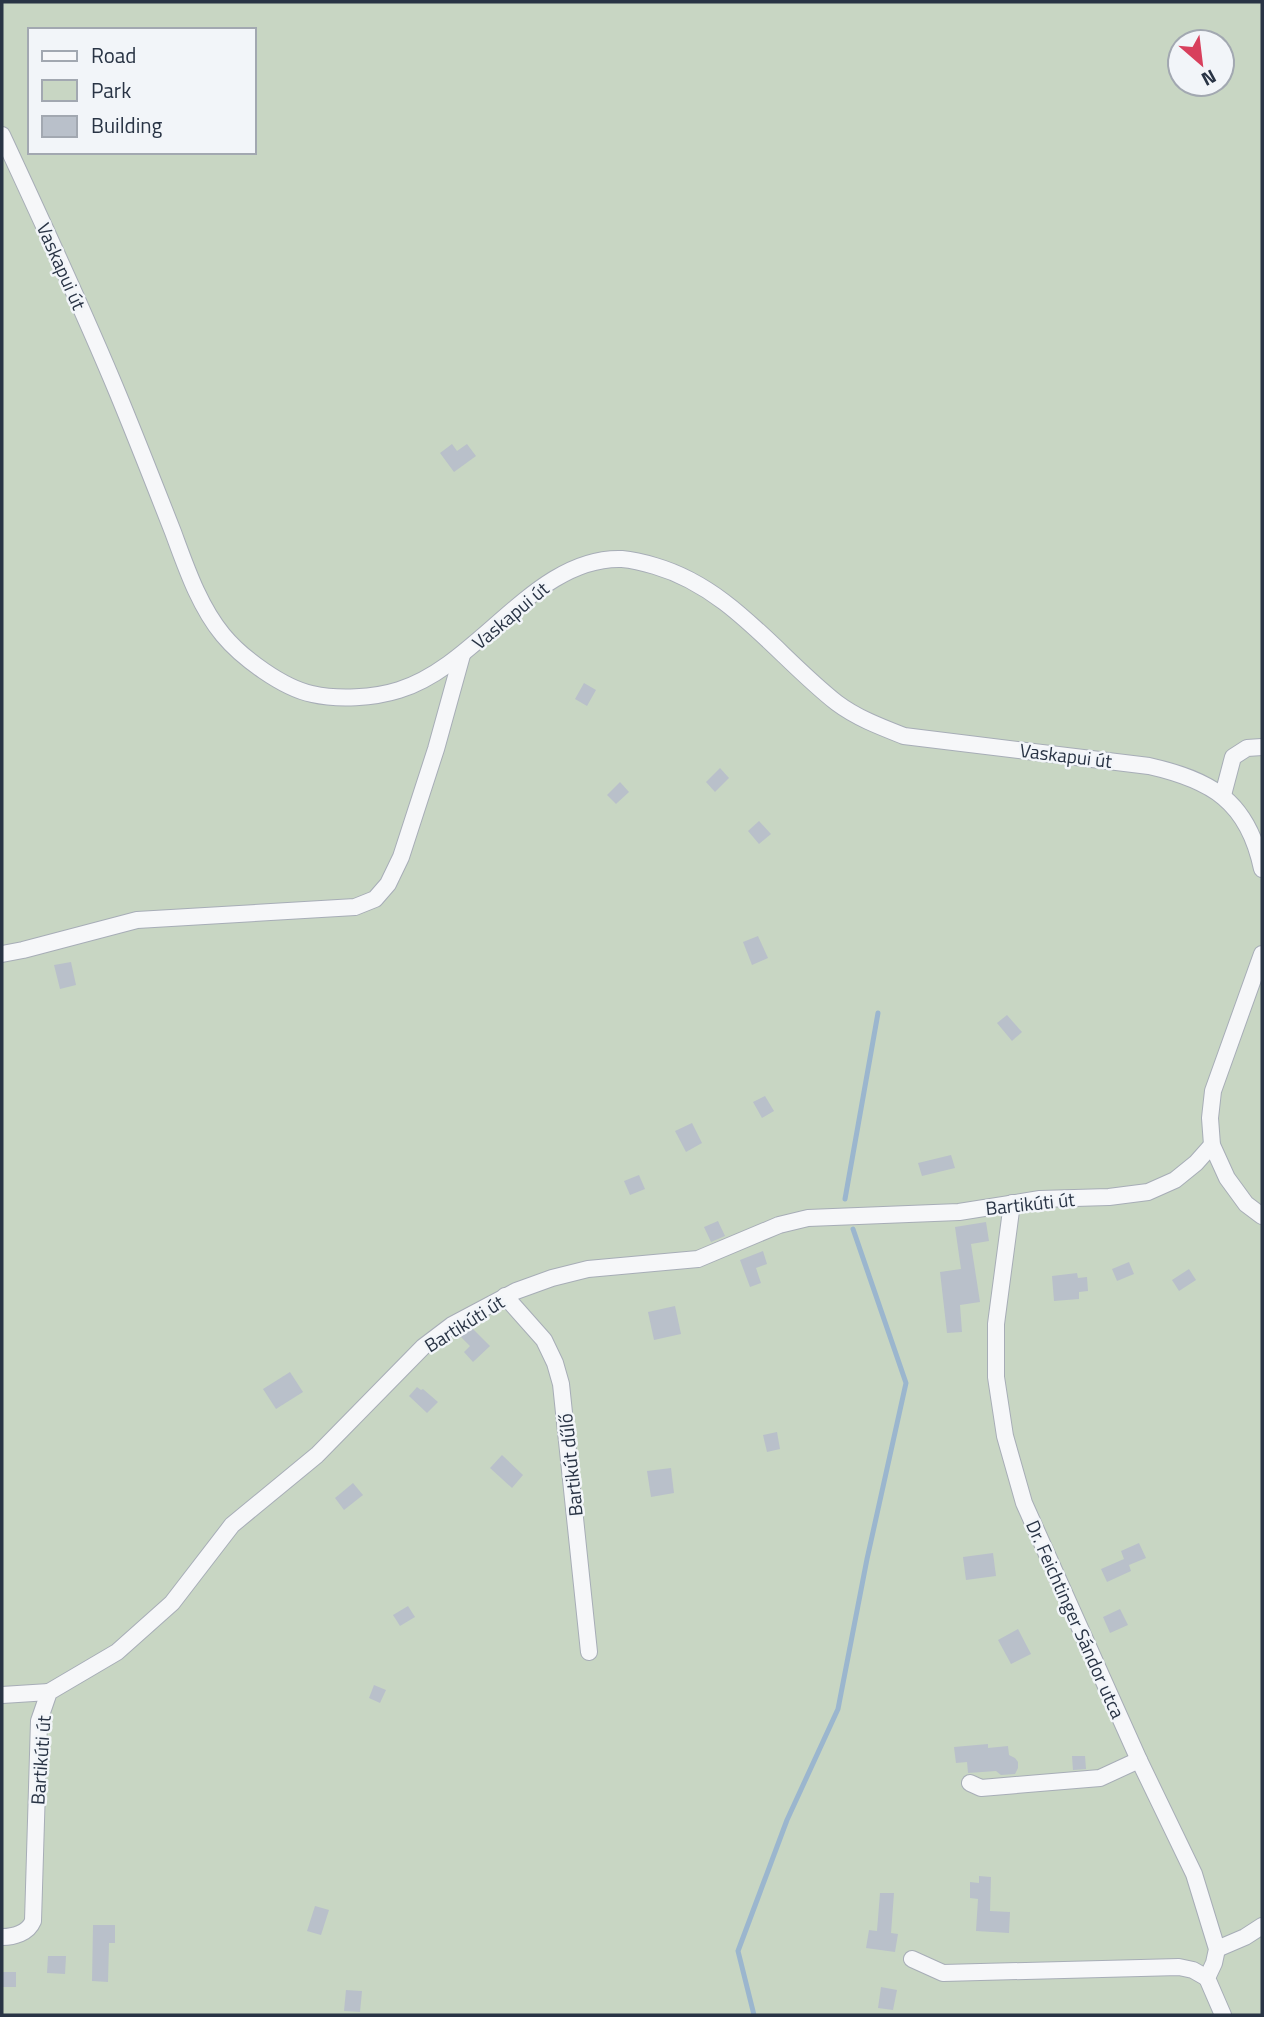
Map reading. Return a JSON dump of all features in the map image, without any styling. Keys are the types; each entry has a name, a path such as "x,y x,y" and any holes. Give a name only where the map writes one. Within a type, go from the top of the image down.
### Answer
{"street":[{"name":"Vaskapui út","path":"2,135 46,228 118,394 192,581 223,635 248,660 278,680 310,694 355,698 399,690 435,673 462,655 543,585 564,573 590,564 621,559 643,563 678,573 716,595 745,618 838,704 870,722 904,736 1149,766 1178,772 1203,782 1223,795 1237,810 1249,831 1262,869"},
{"path":"2,954 137,920 355,906 375,899 388,884 401,857 436,749 462,655"},
{"path":"1223,795 1233,757 1247,748 1262,747"},
{"path":"1262,954 1213,1091 1210,1118 1212,1145 1227,1178 1245,1204 1262,1216"},
{"name":"Bartikúti út","path":"2,1937 22,1933 33,1921 39,1721 48,1692 117,1652 172,1603 232,1525 317,1455 423,1347 452,1325 505,1296 552,1278 588,1269 698,1259 795,1220 833,1216 959,1212 1040,1199 1109,1197 1148,1192 1175,1180 1212,1145"},
{"name":"Dr. Feichtinger Sándor utca","path":"1012,1203 996,1324 996,1377 1005,1436 1024,1503 1139,1760 1194,1874 1217,1949"},
{"name":"Bartikút dűlő","path":"505,1296 544,1340 561,1384 589,1652"},
{"path":"2,1695 48,1692"},
{"path":"970,1783 981,1788 1100,1778 1139,1760"},
{"path":"1207,1978 1217,1949 1262,1926"},
{"path":"912,1959 943,1973 1179,1967 1193,1970 1207,1978 1223,2015"}],"green space":[{"path":"2,2 1262,2 1262,2015 2,2015"}],"building":[{"path":"452,444 457,451 467,444 476,456 454,472 440,453"},
{"path":"584,683 596,690 587,706 575,699"},
{"path":"720,768 729,778 715,792 706,782"},
{"path":"620,782 629,792 616,804 607,795"},
{"path":"759,821 771,834 759,844 748,831"},
{"path":"758,936 768,958 752,965 743,942"},
{"path":"71,962 76,985 60,989 54,965"},
{"path":"1007,1015 1022,1032 1012,1041 997,1023"},
{"path":"765,1096 774,1111 762,1118 753,1102"},
{"path":"692,1123 702,1143 686,1152 675,1131"},
{"path":"951,1155 955,1168 922,1176 918,1163"},
{"path":"639,1175 645,1189 630,1195 624,1181"},
{"path":"718,1221 725,1236 711,1242 704,1227"},
{"path":"986,1222 989,1241 971,1244 980,1302 960,1305 962,1332 947,1333 940,1272 961,1269 955,1227"},
{"path":"763,1251 767,1264 756,1268 761,1283 750,1287 740,1260"},
{"path":"1129,1262 1134,1274 1117,1281 1112,1269"},
{"path":"1189,1269 1196,1280 1179,1291 1172,1280"},
{"path":"1077,1273 1078,1278 1087,1277 1088,1291 1079,1292 1079,1299 1054,1301 1052,1276"},
{"path":"675,1306 681,1334 654,1340 648,1312"},
{"path":"471,1327 490,1346 473,1362 464,1352 470,1346 460,1336"},
{"path":"290,1372 303,1392 276,1409 263,1389"},
{"path":"417,1387 438,1402 427,1413 409,1396"},
{"path":"777,1432 780,1449 767,1452 763,1435"},
{"path":"502,1455 523,1475 512,1488 490,1468"},
{"path":"671,1468 674,1493 651,1497 647,1471"},
{"path":"353,1483 363,1495 344,1510 335,1498"},
{"path":"1139,1543 1146,1558 1129,1565 1131,1571 1107,1582 1101,1569 1124,1559 1121,1551"},
{"path":"993,1553 996,1576 966,1580 963,1557"},
{"path":"408,1606 415,1617 400,1626 393,1615"},
{"path":"1120,1609 1128,1625 1110,1633 1103,1617"},
{"path":"1018,1629 1031,1654 1011,1664 998,1640"},
{"path":"374,1685 386,1690 380,1703 369,1698"},
{"path":"988,1744 988,1748 1008,1746 1009,1755 1018,1762 1015,1774 1001,1775 996,1771 968,1773 967,1762 956,1763 954,1747"},
{"path":"1072,1756 1085,1756 1086,1769 1073,1770"},
{"path":"979,1876 991,1877 990,1911 1010,1912 1009,1933 976,1931 978,1899 970,1898 970,1882 979,1883"},
{"path":"880,1893 894,1893 891,1933 898,1934 895,1952 866,1948 869,1930 877,1931"},
{"path":"315,1906 329,1910 321,1935 307,1931"},
{"path":"93,1925 115,1925 115,1943 109,1943 108,1982 92,1981"},
{"path":"48,1956 66,1956 65,1974 47,1973"},
{"path":"2,1972 16,1972 16,1987 2,1987"},
{"path":"881,1987 897,1990 893,2010 878,2008"},
{"path":"346,1990 362,1991 360,2012 344,2011"}],"waterway":[{"path":"845,1199 878,1013"},
{"path":"754,2015 738,1951 787,1820 838,1709 867,1559 906,1383 853,1229"}]}
